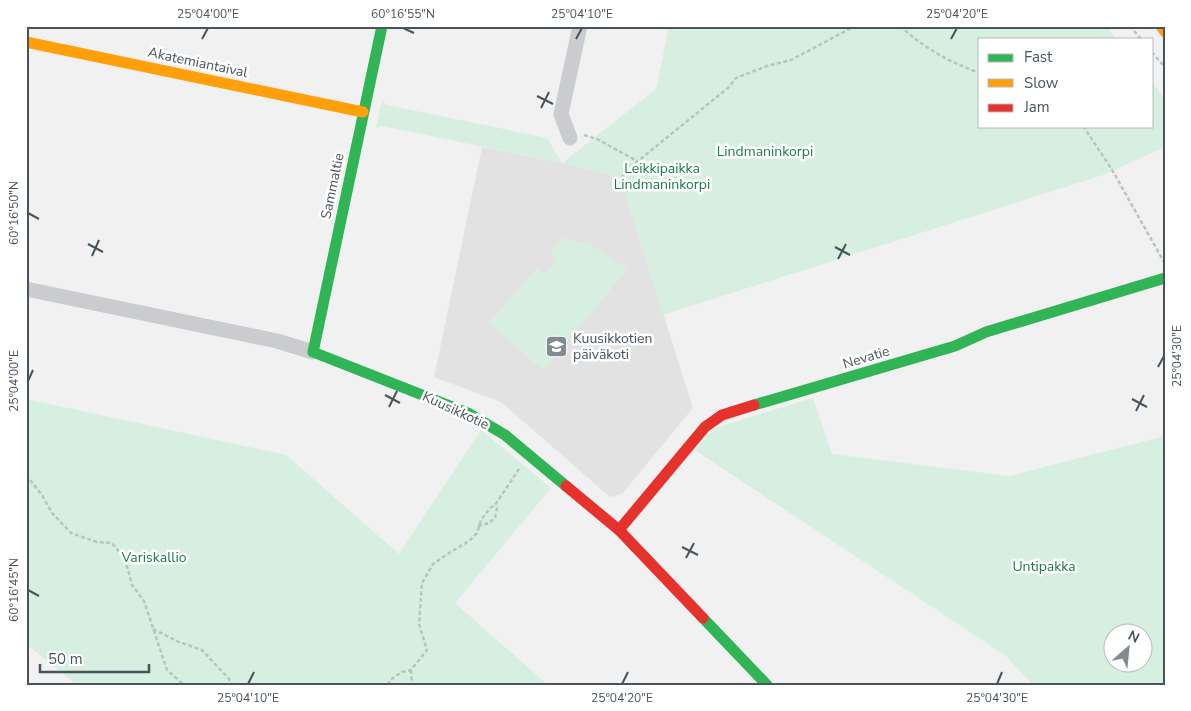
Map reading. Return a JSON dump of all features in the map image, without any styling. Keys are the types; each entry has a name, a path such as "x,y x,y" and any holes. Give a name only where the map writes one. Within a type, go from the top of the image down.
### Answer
{"street":[{"name":"Sammaltie","path":"312,352 382,26"},
{"path":"568,133 560,114 580,26"},
{"path":"1161,26 1165,32"},
{"name":"Akatemiantaival","path":"26,42 363,112"},
{"name":"Nevatie","path":"619,530 705,427 722,415 955,346 986,332 1165,278"},
{"name":"Kuusikkotie","path":"26,289 277,341 312,352 468,413 489,424 531,456 619,530 767,685"}],"path":[{"path":"622,177 637,161 728,88 736,78 767,66 791,60 855,26"},
{"path":"900,26 939,56 978,72"},
{"path":"1130,26 1140,38"},
{"path":"1154,54 1163,65 1165,64"},
{"path":"1084,128 1111,168 1165,263"},
{"path":"568,133 596,139 637,161"},
{"path":"388,685 390,680 396,676 411,670 427,650 419,624 422,583 433,564 469,541 477,533 478,526 490,508 495,505 524,461 531,456"},
{"path":"26,475 42,495 52,513 70,533 97,542 112,544 126,559 132,585 144,602 167,670 184,685"},
{"path":"478,526 489,523 495,518 497,508 495,505"},
{"path":"153,629 179,642 202,650 229,679 232,685"},
{"path":"411,670 412,685"}],"shaded area":[{"name":"Kuusikkotien päiväkoti","path":"482,147 620,177 693,408 622,494 610,497 501,402 434,377"}],"green space":[{"name":"Lindmaninkorpi","path":"669,26 1106,26 1115,38 978,38 978,128 1154,128 1154,85 1165,98 1165,147 1103,175 663,315 620,177 562,163 656,89"},
{"path":"382,100 387,105 547,138 562,163 382,126 376,128"},
{"path":"561,238 589,244 628,269 543,370 489,323 537,268 545,274 557,260 550,253"},
{"name":"Untipakka","path":"813,398 832,454 1009,476 1165,436 1165,685 1033,685 1006,656 695,450 715,428"},
{"name":"Variskallio","path":"26,399 286,455 399,554 481,430 551,488 455,603 548,685 77,685 26,644"}],"traffic: fast":[{"path":"382,26 313,352 468,413 505,435 566,486"},
{"path":"754,405 955,346 986,332 1165,278"},
{"path":"703,618 767,685"}],"traffic: slow":[{"path":"1161,26 1165,32"},
{"path":"26,42 363,112"}],"traffic: jam":[{"path":"619,530 705,427 722,415 754,405"},
{"path":"566,486 619,530 703,618"}],"place":[{"name":"Kuusikkotien päiväkoti","path":"557,346"}],"park label":[{"name":"Leikkipaikka Lindmaninkorpi","path":"662,176"}]}
